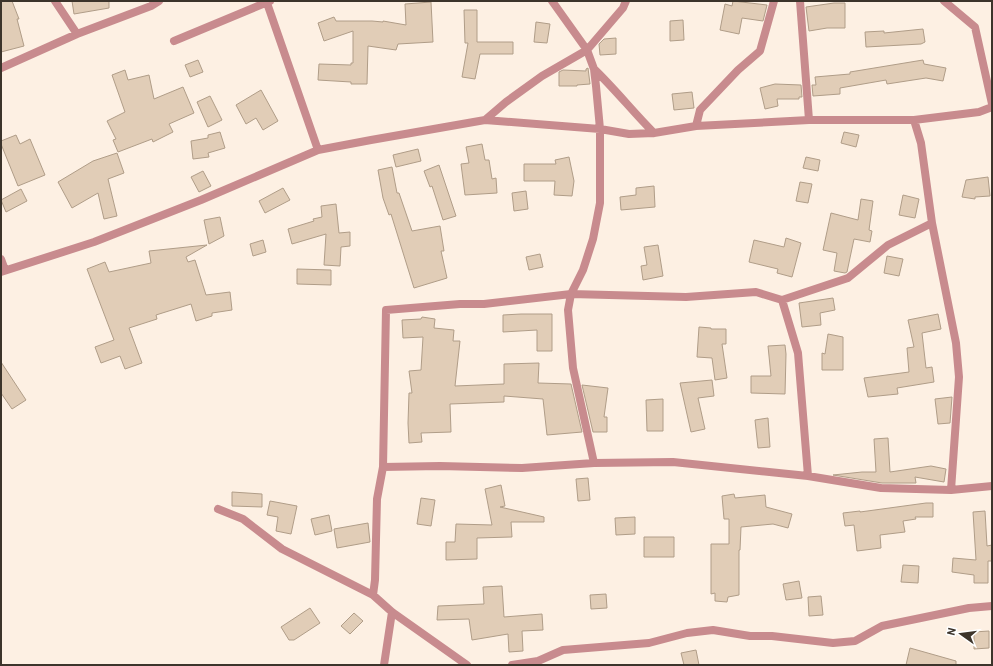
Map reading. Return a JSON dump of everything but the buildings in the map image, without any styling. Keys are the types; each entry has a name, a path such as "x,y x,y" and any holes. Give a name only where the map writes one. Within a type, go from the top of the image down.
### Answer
{"street":[{"path":"54,1 77,34"},
{"path":"3,66 77,34 136,12 159,1"},
{"path":"552,1 587,50 594,69 600,129 600,204 593,239 583,270 571,294 568,310 573,368 594,463"},
{"path":"486,120 506,102 542,76 587,50 622,8 626,1"},
{"path":"696,126 700,110 738,70 760,51 774,1"},
{"path":"944,1 975,27 992,104"},
{"path":"174,41 269,2 318,150"},
{"path":"803,2 809,120"},
{"path":"594,69 616,90 635,114 654,133"},
{"path":"1,259 3,271 94,242 201,200 318,150 486,120 600,129 629,134 654,133 696,126 809,120 914,120 979,112 992,107"},
{"path":"914,120 921,143 932,223 956,343 959,377 951,490"},
{"path":"373,595 375,580 377,499 383,467 386,310 460,304 484,304 571,294 686,297 756,292 782,300 848,278 888,245 932,223"},
{"path":"782,300 798,353 808,476"},
{"path":"383,467 440,466 522,468 594,463 673,462 808,476 881,488 951,490 992,486"},
{"path":"218,509 243,519 282,549 373,595 392,612 467,665"},
{"path":"512,665 538,660 563,650 649,643 687,633 713,630 750,636 772,636 833,643 855,641 882,626 969,608 992,606"},
{"path":"384,665 392,612"}]}
